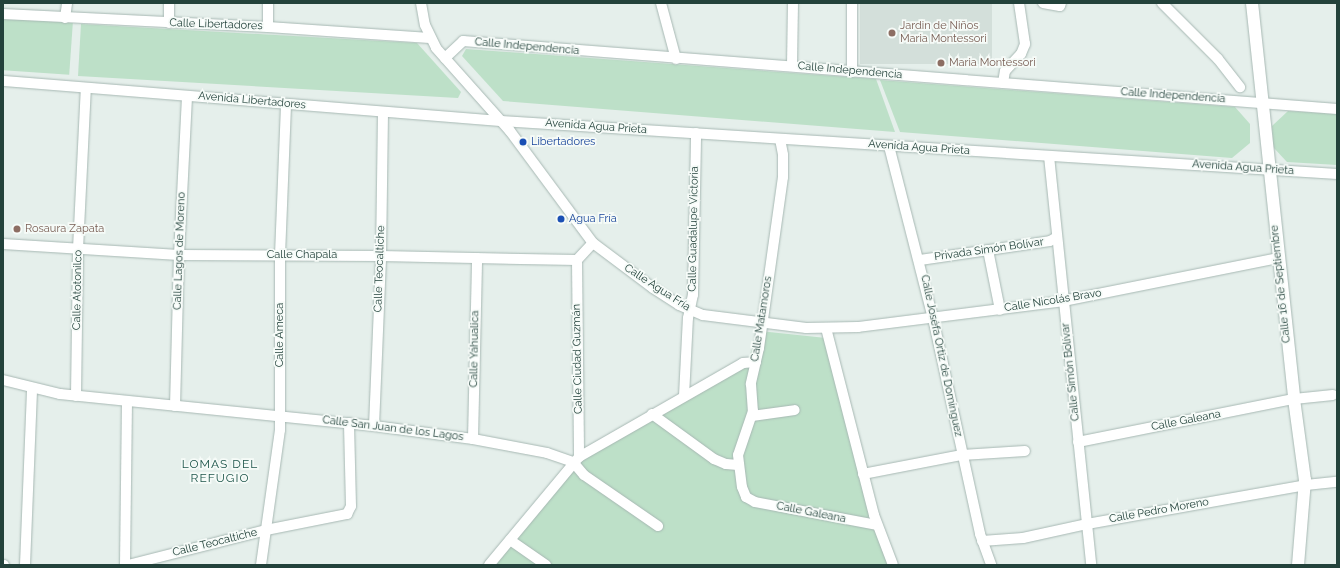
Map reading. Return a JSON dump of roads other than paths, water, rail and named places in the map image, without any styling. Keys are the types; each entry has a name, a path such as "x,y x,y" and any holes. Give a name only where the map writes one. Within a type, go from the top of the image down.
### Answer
{"street":[{"path":"65,18 67,3"},
{"path":"168,23 169,3"},
{"path":"268,3 268,27"},
{"name":"Calle Agua Fría","path":"421,3 424,20 430,38 445,58 501,121 593,243 653,288 690,310 715,318 826,328"},
{"path":"661,3 676,59"},
{"path":"792,3 792,66"},
{"path":"852,3 852,72"},
{"path":"1003,83 1005,71 1021,54 1025,44 1019,3"},
{"path":"1043,3 1060,6 1061,3"},
{"path":"1162,3 1218,59 1240,87"},
{"name":"Calle 16 de Septiembre","path":"1252,3 1278,258 1294,399 1306,485 1297,565"},
{"name":"Calle Libertadores","path":"3,14 268,27 430,38"},
{"name":"Calle Independencia","path":"445,58 463,41 676,59 792,66 852,72 1262,102 1337,109"},
{"name":"Avenida Libertadores","path":"3,81 501,121"},
{"name":"Calle Atotonilco","path":"76,396 78,249 86,88"},
{"name":"Calle Lagos de Moreno","path":"175,406 179,254 187,96"},
{"name":"Calle Ameca","path":"261,565 278,445 280,416 280,255 286,104"},
{"name":"Calle Teocaltiche","path":"374,426 381,256 383,112"},
{"name":"Avenida Agua Prieta","path":"501,121 1337,174"},
{"name":"Calle Guadalupe Victoria","path":"684,396 690,310 693,295 696,133"},
{"name":"Calle Matamoros","path":"746,497 742,487 738,465 739,449 752,416 751,390 763,323 783,178 784,166 780,139"},
{"name":"Calle Joséfa Ortiz de Domínguez","path":"889,146 920,260 982,541 991,565"},
{"name":"Calle Simón Bolívar","path":"1049,156 1091,565"},
{"name":"Privada Simón Bolívar","path":"920,260 1050,241 1057,237"},
{"path":"576,260 593,243"},
{"name":"Calle Chapala","path":"3,244 179,254 576,260"},
{"path":"988,250 1000,310"},
{"name":"Calle Yahualica","path":"473,439 477,258"},
{"name":"Calle Nicolás Bravo","path":"826,328 858,327 1063,301 1278,258"},
{"name":"Calle Ciudad Guzmán","path":"576,260 576,459"},
{"path":"826,328 877,525 893,565"},
{"path":"489,565 576,459 743,363 756,362"},
{"name":"Calle San Juan de los Lagos","path":"3,380 32,388 76,396 374,426 473,439 576,459"},
{"path":"25,565 32,388"},
{"name":"Calle Galeana","path":"1078,442 1294,399 1333,394"},
{"path":"124,565 127,402"},
{"path":"752,416 795,410"},
{"path":"652,414 714,459 726,464 738,465"},
{"name":"Calle Teocaltiche","path":"128,565 266,530 344,515 349,512 351,506 349,423"},
{"path":"863,474 962,455 1025,451"},
{"path":"576,459 584,475 658,526"},
{"name":"Calle Pedro Moreno","path":"982,541 1023,538 1086,524 1306,485 1337,482"},
{"name":"Calle Galeana","path":"746,497 755,502 877,525"},
{"path":"510,540 546,565"}],"place":[{"name":"Jardin de Niños Maria Montessori","path":"892,33"},
{"name":"Maria Montessori","path":"941,63"},
{"name":"Libertadores","path":"523,142"},
{"name":"Agua Fría","path":"561,219"},
{"name":"Rosaura Zapata","path":"17,229"}],"district":[{"name":"LOMAS DEL REFUGIO","path":"220,472"}]}
